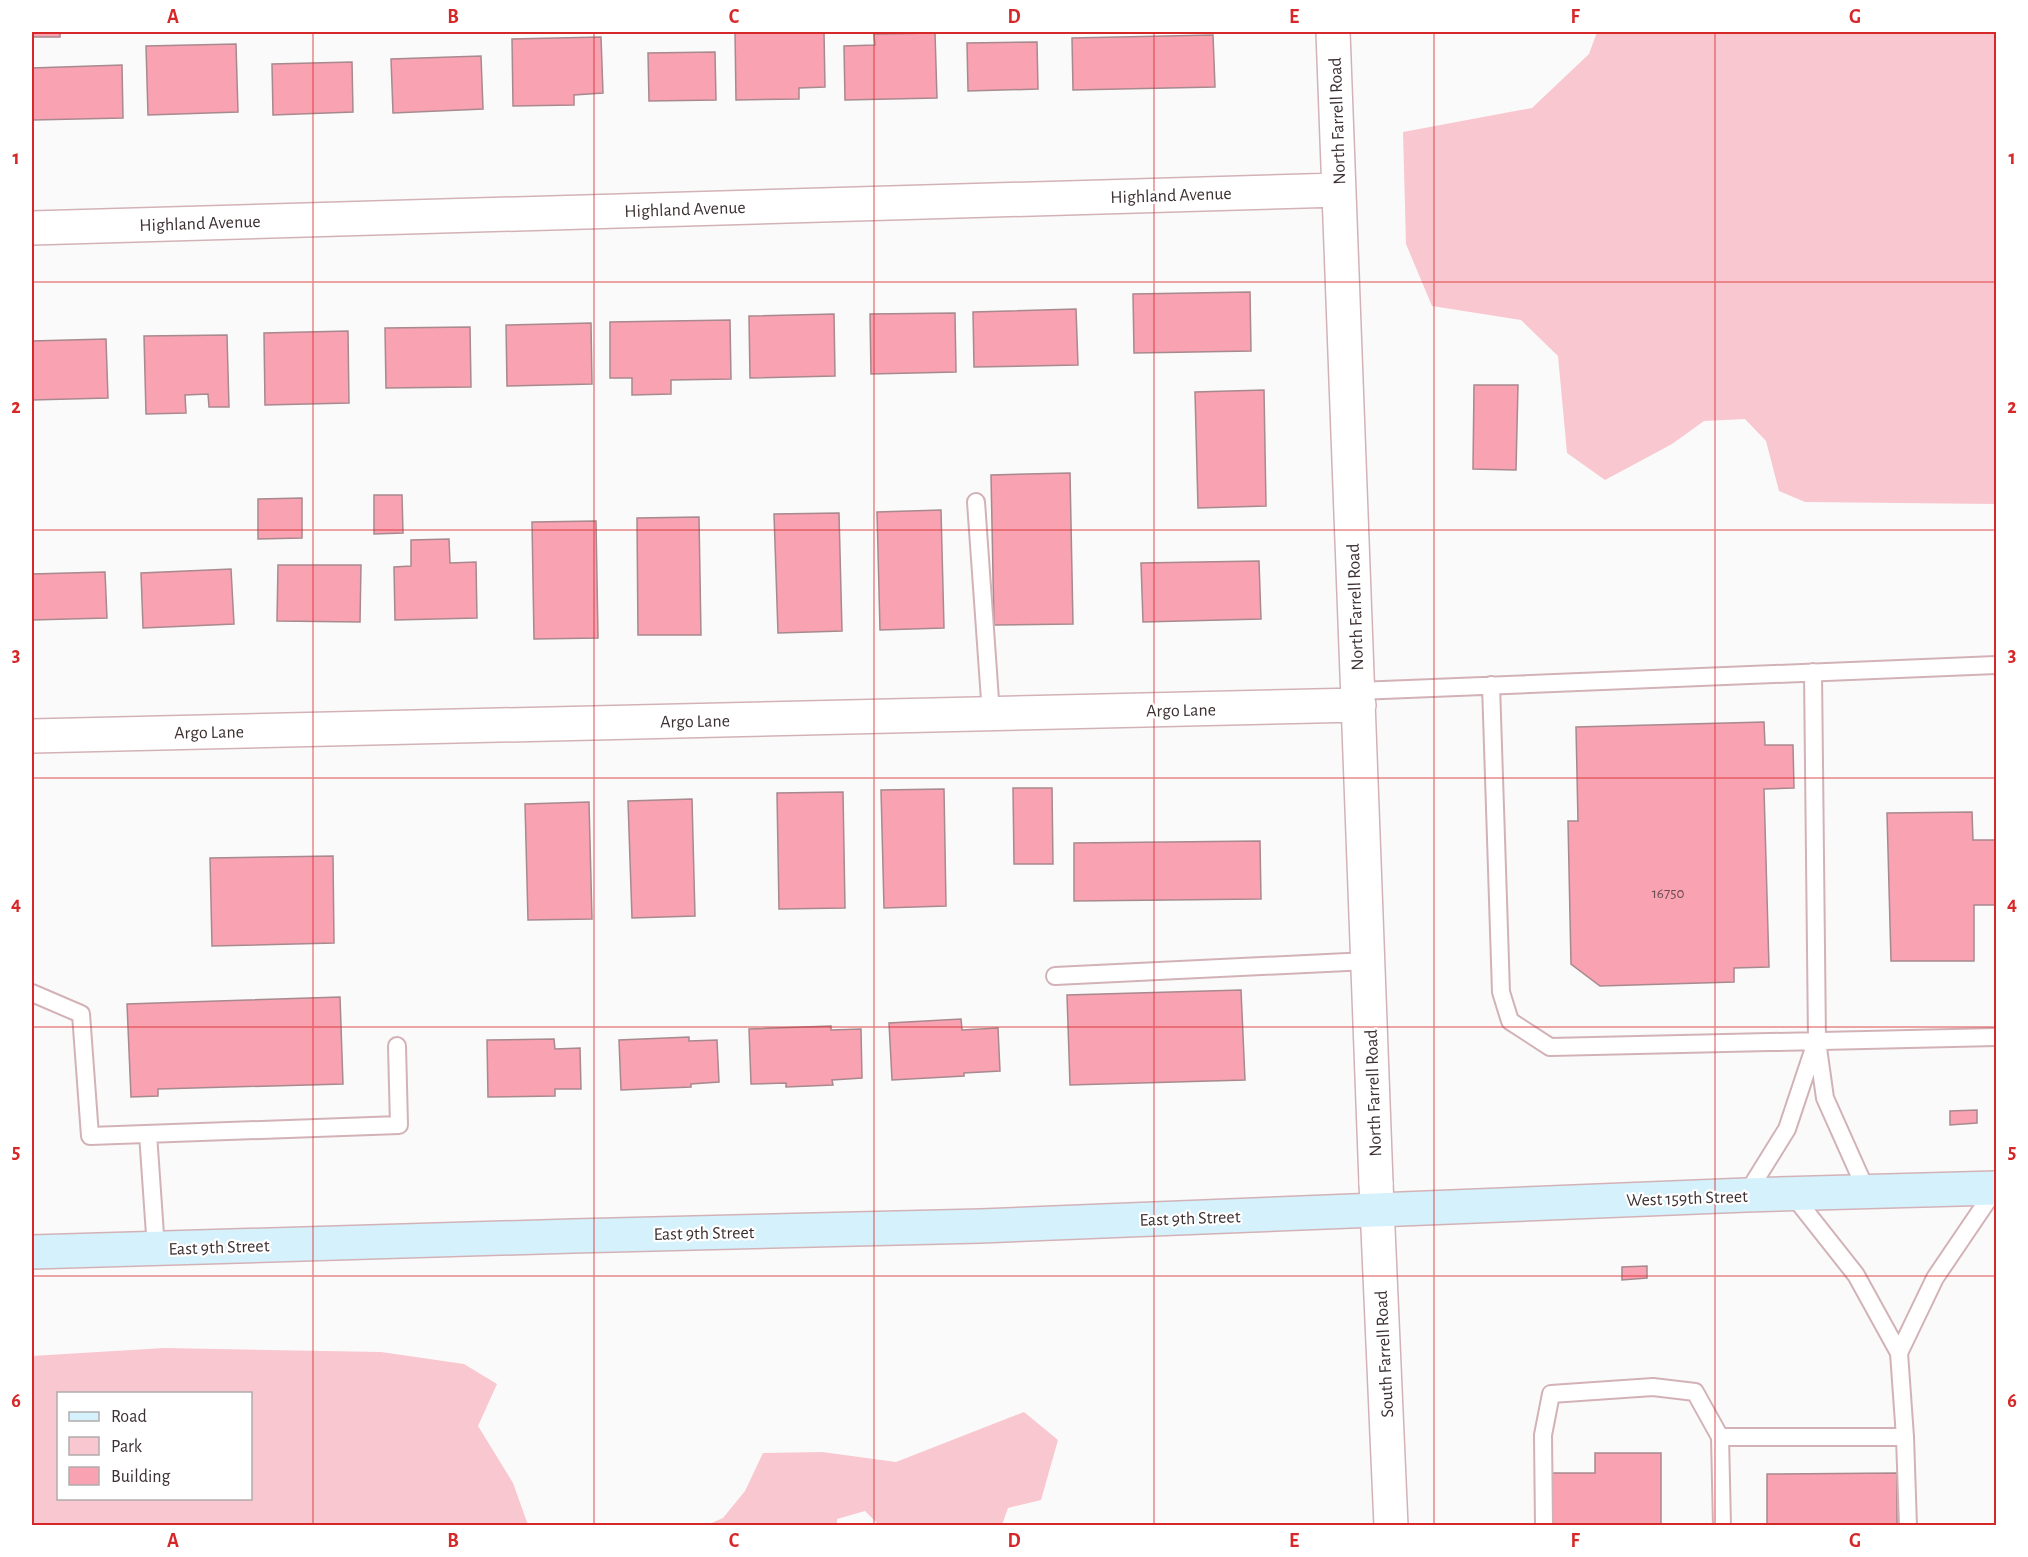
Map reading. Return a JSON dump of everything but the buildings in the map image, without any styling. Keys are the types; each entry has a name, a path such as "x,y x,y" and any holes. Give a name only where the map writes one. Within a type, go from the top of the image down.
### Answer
{"main road":[{"name":"West 159th Street","path":"1377,1197 1746,1195 1996,1188"},
{"name":"East 9th Street","path":"32,1252 981,1226 1377,1197"}],"street":[{"name":"North Farrell Road","path":"1333,32 1377,1197"},
{"name":"Highland Avenue","path":"32,228 1339,190"},
{"name":"Argo Lane","path":"32,736 991,714 1358,698"},
{"name":"South Farrell Road","path":"1377,1197 1391,1526"}],"lane":[{"path":"976,502 991,714"},
{"path":"1358,698 1491,685 1996,665"},
{"path":"1813,672 1817,1041 1825,1098 1867,1192"},
{"path":"1491,685 1501,992 1510,1020 1550,1047 1996,1037"},
{"path":"1055,975 1368,961"},
{"path":"32,993 81,1014 90,1136 399,1125 397,1046"},
{"path":"1746,1195 1787,1129 1817,1041"},
{"path":"148,1134 156,1250"},
{"path":"1899,1353 1935,1278 1996,1188"},
{"path":"1792,1194 1856,1275 1899,1353 1908,1526"},
{"path":"1544,1526 1542,1435 1551,1394 1653,1387 1695,1392 1720,1437 1722,1526"},
{"path":"1720,1437 1905,1437"}],"green space":[{"path":"1597,32 1996,32 1996,504 1805,502 1779,491 1766,441 1745,419 1704,421 1672,444 1605,480 1567,453 1558,356 1521,320 1432,306 1406,244 1403,132 1532,108 1589,54"},
{"path":"164,1348 381,1352 464,1364 497,1384 478,1426 513,1483 528,1525 32,1525 32,1356"},
{"path":"1024,1412 1058,1440 1041,1500 1008,1508 1002,1525 879,1525 865,1511 837,1519 837,1525 707,1525 723,1518 745,1491 763,1453 822,1452 896,1462"}]}
